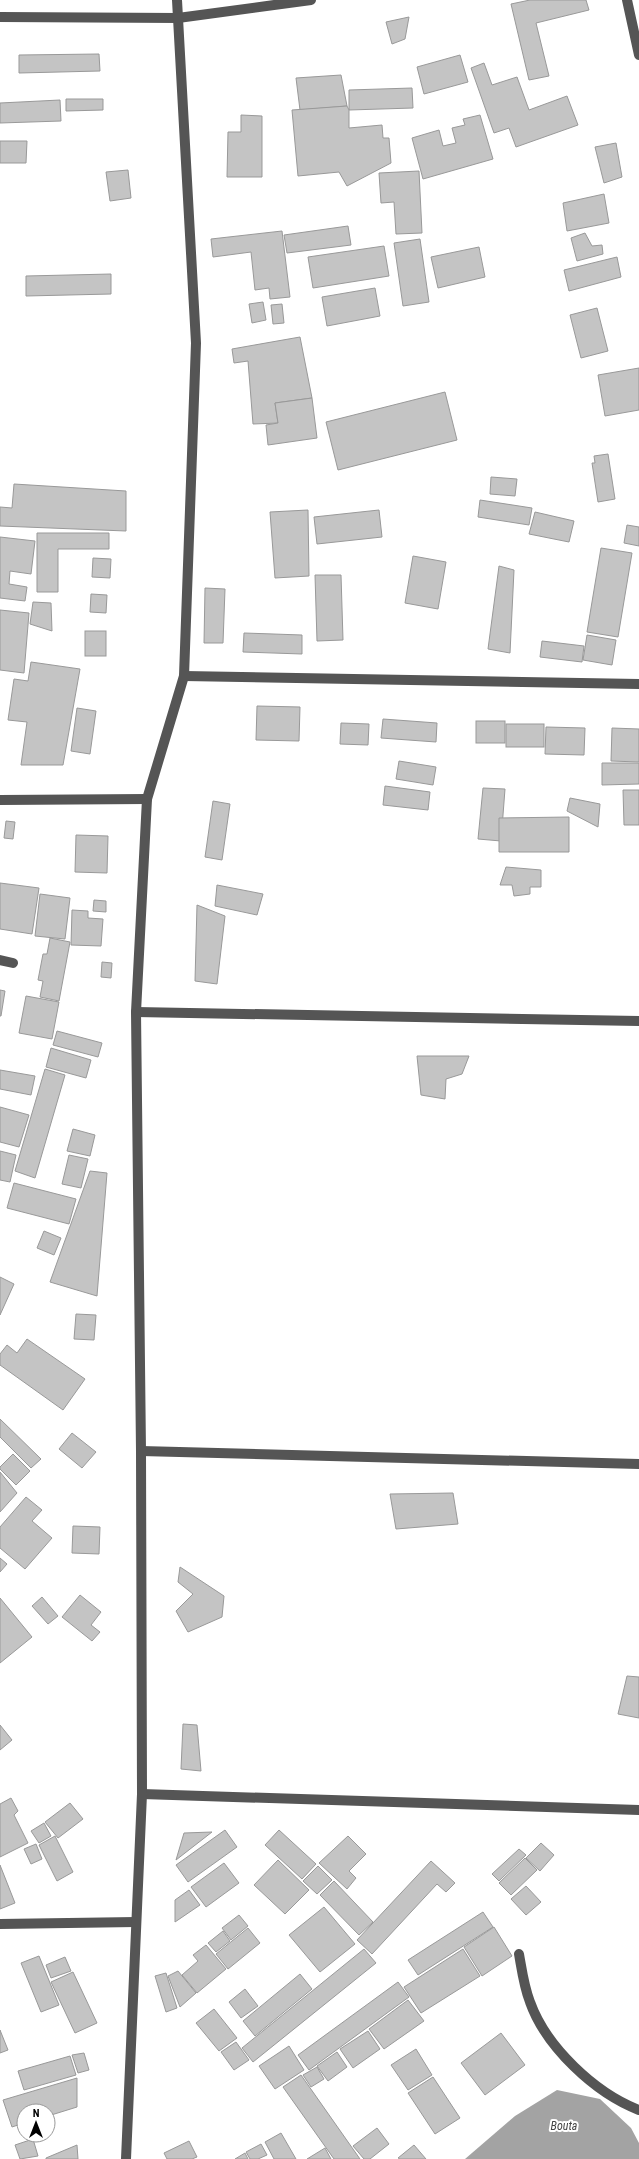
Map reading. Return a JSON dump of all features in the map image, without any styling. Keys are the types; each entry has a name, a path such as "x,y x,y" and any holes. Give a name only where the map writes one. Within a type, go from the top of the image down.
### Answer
{"street":[{"path":"126,2159 142,1794 141,1451 136,1012 147,799 184,676 196,343 177,0"},
{"path":"0,17 178,18 311,0"},
{"path":"627,0 639,55"},
{"path":"184,676 639,684"},
{"path":"0,800 147,799"},
{"path":"0,960 13,963"},
{"path":"136,1012 639,1021"},
{"path":"141,1451 639,1464"},
{"path":"142,1794 639,1810"},
{"path":"0,1924 136,1922"},
{"path":"520,1954 523,1979 530,2003 541,2026 556,2046 591,2082 610,2096 639,2110"}],"water":[{"name":"Bouta","path":"557,2090 600,2099 631,2128 639,2143 639,2159 465,2159 515,2116"}],"building":[{"path":"530,0 586,0 589,10 536,23 549,76 529,80 511,4"},
{"path":"409,17 405,39 392,44 386,22"},
{"path":"99,54 100,71 19,73 19,55"},
{"path":"460,55 468,82 424,94 417,67"},
{"path":"484,63 492,85 517,77 529,110 567,96 578,125 516,147 509,128 494,133 471,68"},
{"path":"341,75 347,106 300,110 296,78"},
{"path":"412,88 413,108 349,110 349,90"},
{"path":"66,99 103,99 103,110 66,111"},
{"path":"60,100 61,121 0,123 0,103"},
{"path":"347,106 349,110 349,128 382,125 383,138 389,138 391,163 347,186 339,172 298,176 292,110"},
{"path":"241,115 262,116 262,177 227,177 228,132 241,132"},
{"path":"480,115 493,159 423,179 412,138 439,130 443,146 456,143 452,128 465,125 463,119"},
{"path":"0,141 27,141 26,163 0,163"},
{"path":"616,143 622,177 604,183 595,147"},
{"path":"128,170 131,198 110,201 106,172"},
{"path":"419,171 422,233 396,234 394,202 381,203 379,173"},
{"path":"604,194 609,223 567,231 563,203"},
{"path":"348,226 351,245 287,253 284,235"},
{"path":"282,231 290,297 270,299 269,288 255,290 251,252 213,257 211,239"},
{"path":"585,233 592,246 602,245 603,254 577,261 571,238"},
{"path":"420,239 429,302 403,306 394,243"},
{"path":"384,246 389,276 313,288 308,257"},
{"path":"479,247 485,277 438,288 431,257"},
{"path":"617,257 621,277 569,291 564,270"},
{"path":"111,274 111,294 26,296 26,276"},
{"path":"375,288 380,316 327,326 322,297"},
{"path":"263,302 266,320 252,323 249,304"},
{"path":"282,304 284,323 273,324 271,305"},
{"path":"597,308 608,351 581,358 570,315"},
{"path":"300,337 312,398 275,403 278,423 253,424 248,361 234,363 232,349"},
{"path":"639,368 639,410 605,416 598,375"},
{"path":"445,392 457,440 338,470 326,422"},
{"path":"312,398 317,438 268,445 266,425 278,423 275,403"},
{"path":"608,454 615,499 598,502 592,463 595,463 594,456"},
{"path":"491,477 517,479 515,496 490,494"},
{"path":"14,484 126,491 126,531 0,526 0,507 12,508"},
{"path":"480,500 532,508 529,525 478,517"},
{"path":"308,510 309,576 275,578 270,512"},
{"path":"379,510 382,537 317,544 314,517"},
{"path":"535,512 574,521 569,542 529,534"},
{"path":"627,525 639,527 639,546 624,543"},
{"path":"37,533 109,533 109,549 58,549 58,592 37,592"},
{"path":"0,537 35,541 31,574 10,571 9,584 27,587 25,601 0,598"},
{"path":"601,548 632,553 618,637 587,632"},
{"path":"413,556 446,562 438,609 405,603"},
{"path":"93,558 111,559 110,578 92,577"},
{"path":"499,566 514,570 510,653 488,649"},
{"path":"315,575 341,575 343,640 317,641"},
{"path":"205,588 225,589 223,643 204,643"},
{"path":"91,594 107,595 106,613 90,612"},
{"path":"33,602 51,603 52,631 30,624"},
{"path":"0,610 29,613 24,673 0,670"},
{"path":"85,631 106,631 106,656 85,656"},
{"path":"244,633 302,635 302,654 243,652"},
{"path":"587,635 616,640 612,665 583,660"},
{"path":"542,641 584,646 582,662 540,657"},
{"path":"31,662 80,669 63,765 21,765 27,722 8,720 14,679 28,681"},
{"path":"257,706 300,707 299,741 256,740"},
{"path":"77,708 96,711 90,754 71,751"},
{"path":"383,719 437,723 436,742 381,738"},
{"path":"476,721 505,721 505,743 476,743"},
{"path":"341,723 369,724 368,745 340,744"},
{"path":"506,724 544,724 544,747 506,747"},
{"path":"546,727 585,728 584,755 545,754"},
{"path":"612,728 639,729 639,762 611,761"},
{"path":"399,761 436,767 433,785 396,779"},
{"path":"602,763 639,763 639,784 602,785"},
{"path":"385,786 430,792 428,810 383,805"},
{"path":"483,788 505,789 501,841 478,839"},
{"path":"623,790 639,790 639,825 624,825"},
{"path":"570,798 600,804 598,827 567,811"},
{"path":"213,801 230,804 222,860 205,857"},
{"path":"569,817 569,852 499,852 499,818"},
{"path":"6,821 15,822 13,839 4,838"},
{"path":"76,835 108,836 107,873 75,872"},
{"path":"506,867 541,870 541,887 530,887 530,894 514,896 512,885 500,885"},
{"path":"0,883 39,888 32,934 0,929"},
{"path":"217,885 263,894 257,915 215,906"},
{"path":"40,894 70,898 65,939 35,936"},
{"path":"94,900 106,901 106,912 93,911"},
{"path":"197,905 225,916 217,984 195,981"},
{"path":"72,910 88,911 88,918 103,919 101,946 71,945"},
{"path":"50,938 70,942 59,1001 40,997 43,981 38,980 43,954 47,954"},
{"path":"102,962 112,963 111,978 101,977"},
{"path":"0,990 5,991 1,1016 0,1016"},
{"path":"26,996 59,1002 52,1039 19,1033"},
{"path":"57,1031 102,1043 98,1057 53,1045"},
{"path":"51,1048 91,1060 86,1078 46,1067"},
{"path":"417,1056 469,1056 462,1074 446,1079 445,1099 421,1095"},
{"path":"45,1069 65,1075 35,1178 15,1171"},
{"path":"0,1070 35,1076 31,1095 0,1089"},
{"path":"0,1107 29,1115 19,1147 0,1142"},
{"path":"73,1129 95,1135 90,1156 67,1151"},
{"path":"0,1151 16,1155 10,1182 0,1180"},
{"path":"69,1155 88,1159 81,1188 62,1184"},
{"path":"90,1171 107,1173 97,1296 50,1282"},
{"path":"14,1183 76,1199 69,1224 7,1208"},
{"path":"44,1231 61,1238 54,1255 37,1248"},
{"path":"0,1277 14,1284 0,1315"},
{"path":"76,1314 96,1315 94,1340 74,1339"},
{"path":"27,1339 85,1379 63,1410 0,1365 0,1354 7,1345 17,1353"},
{"path":"0,1419 41,1459 31,1468 0,1437"},
{"path":"72,1433 96,1452 82,1468 59,1449"},
{"path":"13,1454 30,1471 16,1485 0,1469 0,1467"},
{"path":"0,1472 17,1493 0,1512"},
{"path":"453,1493 458,1524 396,1529 390,1494"},
{"path":"26,1497 42,1510 32,1521 52,1538 25,1569 0,1548 0,1527"},
{"path":"73,1526 100,1527 99,1554 72,1553"},
{"path":"0,1558 7,1564 0,1572"},
{"path":"180,1567 224,1596 222,1617 188,1632 176,1611 193,1594 178,1582"},
{"path":"80,1595 101,1612 91,1625 100,1632 92,1641 62,1617"},
{"path":"42,1597 58,1616 48,1624 32,1606"},
{"path":"0,1598 32,1637 0,1663"},
{"path":"627,1676 639,1677 639,1718 618,1714"},
{"path":"183,1724 197,1725 201,1771 181,1769"},
{"path":"0,1725 12,1740 0,1750"},
{"path":"11,1798 18,1811 14,1815 28,1843 0,1857 0,1804"},
{"path":"70,1803 83,1819 58,1838 45,1822"},
{"path":"44,1823 51,1836 39,1843 31,1831"},
{"path":"225,1830 237,1847 188,1882 176,1865"},
{"path":"279,1830 316,1864 302,1879 265,1845"},
{"path":"212,1832 176,1860 184,1833"},
{"path":"55,1836 73,1872 57,1881 39,1845"},
{"path":"348,1836 366,1854 349,1871 356,1878 347,1889 319,1863"},
{"path":"541,1843 554,1855 540,1871 526,1858"},
{"path":"36,1844 42,1859 31,1864 24,1849"},
{"path":"519,1849 526,1855 499,1881 492,1874"},
{"path":"525,1858 537,1870 511,1895 499,1883"},
{"path":"278,1860 309,1890 285,1914 254,1885"},
{"path":"431,1861 455,1883 446,1892 437,1884 372,1954 357,1940"},
{"path":"224,1863 239,1883 206,1907 191,1887"},
{"path":"0,1865 15,1903 0,1909"},
{"path":"318,1866 332,1880 317,1894 303,1881"},
{"path":"334,1881 373,1922 359,1935 320,1895"},
{"path":"526,1886 541,1902 526,1915 511,1899"},
{"path":"189,1890 200,1905 175,1922 175,1900"},
{"path":"324,1907 355,1944 320,1972 289,1935"},
{"path":"483,1912 493,1927 418,1975 408,1960"},
{"path":"239,1915 248,1926 231,1940 222,1928"},
{"path":"494,1927 512,1956 482,1976 464,1947"},
{"path":"248,1928 260,1943 228,1969 216,1954"},
{"path":"223,1931 230,1941 216,1952 208,1943"},
{"path":"206,1945 226,1969 197,1993 182,1975 198,1961 193,1955"},
{"path":"364,1949 376,1963 253,2062 242,2048"},
{"path":"463,1949 480,1976 421,2013 404,1987"},
{"path":"39,1956 59,2005 41,2012 21,1963"},
{"path":"65,1957 71,1971 51,1978 46,1965"},
{"path":"178,1971 196,1993 180,2007 168,1976"},
{"path":"73,1972 97,2023 75,2033 51,1982"},
{"path":"166,1973 177,2008 166,2012 155,1976"},
{"path":"300,1974 312,1989 255,2036 243,2021"},
{"path":"398,1982 409,1997 309,2070 298,2055"},
{"path":"245,1989 258,2006 241,2018 229,2002"},
{"path":"408,2000 424,2021 384,2049 369,2029"},
{"path":"214,2009 237,2038 219,2051 196,2023"},
{"path":"0,2030 8,2050 0,2053"},
{"path":"368,2031 380,2049 353,2068 340,2049"},
{"path":"501,2033 525,2065 485,2095 461,2063"},
{"path":"236,2042 249,2060 234,2070 221,2052"},
{"path":"289,2046 304,2070 275,2089 259,2066"},
{"path":"416,2049 432,2075 408,2090 391,2065"},
{"path":"337,2052 347,2067 328,2081 317,2066"},
{"path":"84,2053 89,2070 78,2073 72,2055"},
{"path":"70,2056 76,2075 24,2090 18,2071"},
{"path":"317,2067 324,2079 311,2087 303,2075"},
{"path":"301,2075 360,2159 334,2159 283,2087"},
{"path":"433,2077 460,2118 435,2134 408,2093"},
{"path":"77,2078 77,2107 56,2114 56,2103 16,2103 16,2126 12,2127 3,2100"},
{"path":"377,2128 389,2144 370,2159 364,2159 353,2146"},
{"path":"281,2133 296,2159 274,2159 265,2142"},
{"path":"189,2141 197,2157 192,2159 167,2159 164,2153"},
{"path":"21,2143 34,2143 38,2156 20,2159 15,2145"},
{"path":"261,2144 267,2155 258,2159 250,2159 246,2152"},
{"path":"77,2145 78,2159 46,2159 46,2158"},
{"path":"414,2145 426,2159 398,2158"},
{"path":"325,2148 331,2159 307,2159"},
{"path":"245,2153 248,2159 235,2159"}]}
